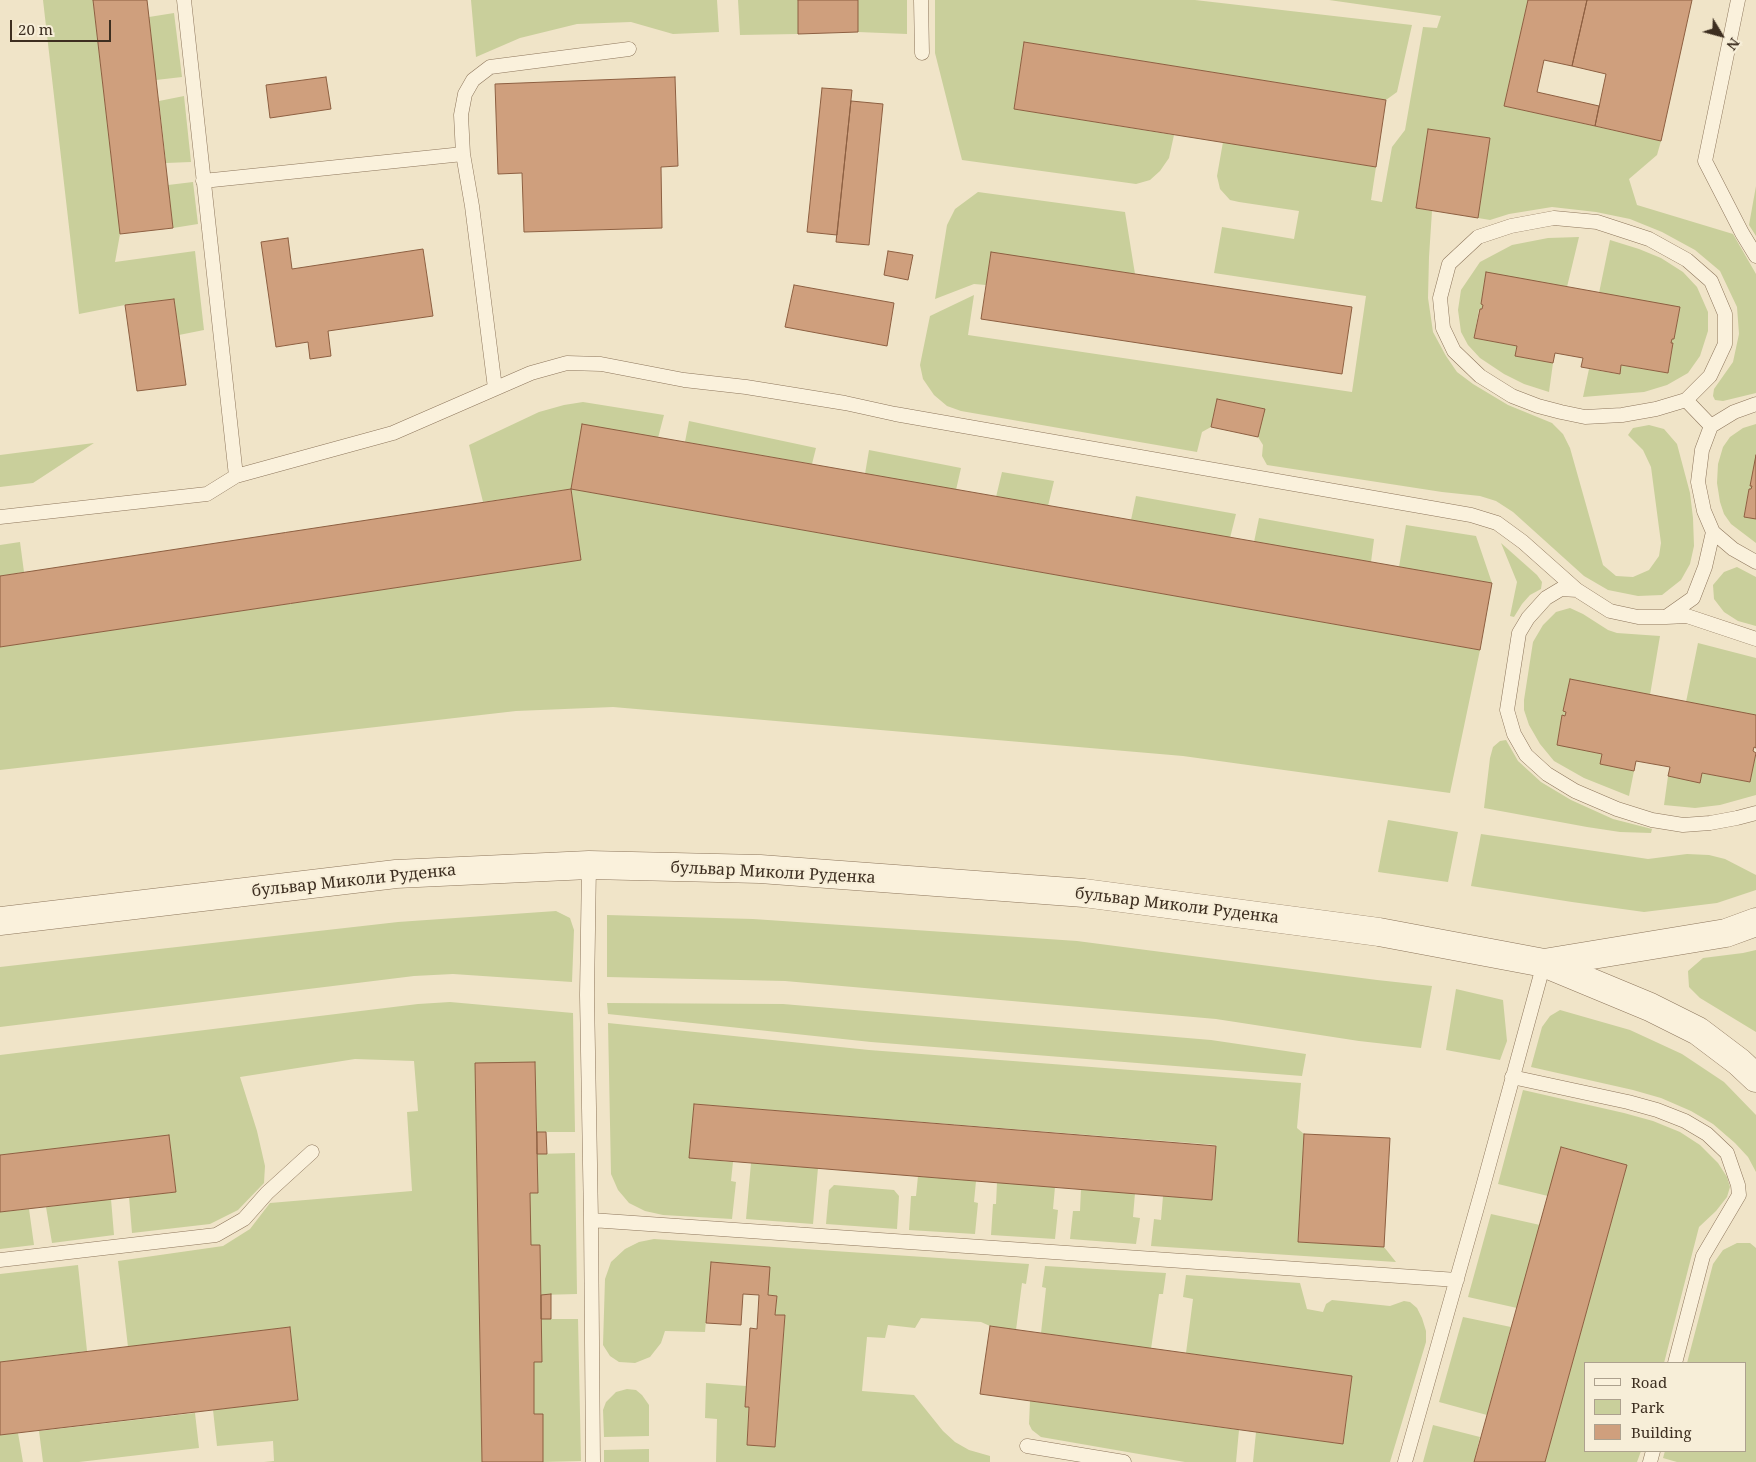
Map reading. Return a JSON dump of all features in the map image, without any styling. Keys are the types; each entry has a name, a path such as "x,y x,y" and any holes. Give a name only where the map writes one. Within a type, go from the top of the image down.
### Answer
{"street":[{"name":"бульвар Миколи Руденка","path":"0,921 396,874 589,865 760,869 1084,893 1378,932 1544,963 1650,1007 1698,1031 1739,1062 1756,1078"},
{"name":"бульвар Миколи Руденка","path":"1544,963 1726,933 1756,922"}],"lane":[{"path":"184,0 236,476"},
{"path":"921,0 922,53"},
{"path":"1738,0 1705,161 1742,234 1756,256"},
{"path":"495,388 472,206 463,154 461,115 465,94 473,80 490,67 628,49"},
{"path":"203,181 463,154"},
{"path":"1554,218 1597,222 1648,239 1687,260 1711,281 1725,314 1725,344 1710,376 1686,400 1656,409 1622,415 1585,417 1538,406 1512,396 1480,376 1454,352 1443,328 1440,298 1449,264 1478,237 1510,226 1554,218"},
{"path":"0,517 207,494 236,476 392,433 531,373 567,363 601,364 684,380 746,387 845,403 895,414 1471,515 1497,523 1523,542 1577,590 1610,611 1638,617 1687,616 1756,640"},
{"path":"1686,400 1711,426"},
{"path":"1756,404 1734,412 1711,426 1702,450 1698,482 1704,511 1713,532 1733,549 1756,562"},
{"path":"1666,617 1693,598 1706,567 1713,532"},
{"path":"1577,590 1561,589 1546,598 1528,618 1519,633 1507,710 1514,734 1526,755 1547,774 1575,791 1617,809 1652,820 1683,825 1710,823 1756,812"},
{"path":"589,865 587,995 593,1462"},
{"path":"1405,1462 1544,963"},
{"path":"1512,1077 1657,1110 1685,1121 1706,1134 1727,1153 1738,1185 1739,1194 1702,1256 1675,1362"},
{"path":"0,1260 216,1235 244,1219 267,1193 312,1152"},
{"path":"591,1220 1457,1280"},
{"path":"1027,1446 1124,1462"}],"green space":[{"path":"43,0 93,0 120,234 115,262 195,251 204,330 179,335 174,299 125,305 79,314"},
{"path":"471,0 717,0 719,32 673,34 631,22 577,24 520,38 476,57"},
{"path":"738,0 798,0 798,34 740,35"},
{"path":"858,0 907,0 907,34 858,32"},
{"path":"935,0 1195,0 1412,25 1397,92 1386,100 1024,42 1014,109 1174,135 1169,158 1160,171 1150,180 1136,184 962,160 935,53"},
{"path":"1329,0 1528,0 1504,106 1661,141 1657,155 1629,179 1637,205 1733,234 1756,274 1756,393 1723,401 1715,400 1713,396 1714,389 1733,362 1739,334 1737,307 1720,271 1695,250 1662,232 1630,219 1596,212 1552,207 1509,214 1490,220 1478,218 1490,138 1428,129 1416,208 1432,211 1428,298 1433,332 1457,372 1508,405 1552,423 1563,434 1570,448 1603,565 1616,576 1633,577 1649,570 1659,556 1661,543 1651,467 1643,450 1628,435 1633,428 1649,425 1664,429 1677,444 1690,493 1694,546 1690,564 1681,580 1662,595 1638,596 1608,590 1584,576 1513,512 1496,501 1480,496 1442,492 1267,465 1262,456 1263,445 1258,437 1264,409 1217,399 1211,427 1202,432 1197,452 961,411 947,406 934,395 923,379 920,365 930,316 974,295 968,335 1352,392 1366,296 1214,273 1222,227 1294,239 1299,211 1230,200 1220,189 1217,176 1223,142 1376,167 1371,200 1382,202 1392,147 1405,130 1423,27 1437,28 1441,16"},
{"path":"174,13 182,77 156,80 149,17"},
{"path":"184,96 191,162 166,163 159,101"},
{"path":"193,182 198,224 173,228 168,185"},
{"path":"1756,186 1756,236 1749,225"},
{"path":"978,192 1125,212 1135,274 991,253 986,285 974,284 935,299 947,225 955,209"},
{"path":"1579,237 1567,287 1486,273 1481,304 1483,305 1482,309 1479,309 1474,338 1517,346 1516,356 1553,363 1549,392 1524,384 1504,374 1480,358 1468,345 1461,332 1458,310 1461,290 1480,262 1512,245 1548,238"},
{"path":"1610,240 1661,258 1683,272 1697,287 1708,312 1708,331 1700,356 1688,373 1667,385 1644,392 1583,397 1589,369 1619,374 1621,365 1668,373 1673,344 1671,343 1672,339 1674,339 1680,308 1599,293"},
{"path":"583,402 664,415 658,438 582,425 571,489 483,502 469,445 539,412"},
{"path":"689,421 816,448 812,464 685,442"},
{"path":"1756,424 1756,455 1752,486 1749,489 1744,516 1756,519 1756,543 1731,524 1724,514 1717,483 1718,464 1723,447 1730,437 1743,428"},
{"path":"94,443 33,483 0,487 0,455"},
{"path":"869,450 961,468 956,490 865,474"},
{"path":"1002,472 1054,481 1048,506 996,497"},
{"path":"571,489 1480,650 1450,793 1183,756 613,707 516,711 0,770 0,647 581,560"},
{"path":"1136,496 1236,514 1230,538 1131,520"},
{"path":"1259,518 1374,539 1371,562 1254,542"},
{"path":"1406,525 1476,536 1492,583 1399,567"},
{"path":"20,542 24,572 0,576 0,545"},
{"path":"1501,543 1537,575 1542,582 1541,589 1530,595 1514,617 1510,616 1517,582"},
{"path":"1737,567 1756,577 1756,626 1738,621 1724,612 1714,599 1713,585 1724,572"},
{"path":"1570,608 1608,630 1617,633 1660,636 1650,695 1570,679 1563,711 1566,712 1565,716 1562,716 1557,744 1602,754 1601,764 1634,771 1629,796 1584,778 1554,761 1540,744 1529,725 1524,710 1533,642 1543,625 1556,612"},
{"path":"1698,643 1756,658 1756,715 1686,702"},
{"path":"1506,740 1518,761 1541,782 1571,800 1613,819 1652,829 1651,833 1620,832 1484,808 1493,747 1500,741"},
{"path":"1756,753 1756,795 1720,805 1695,808 1664,805 1668,776 1700,782 1702,773 1750,782"},
{"path":"1388,820 1458,832 1448,882 1378,872"},
{"path":"1481,834 1648,859 1687,854 1709,855 1725,859 1756,875 1756,890 1717,903 1644,912 1471,886"},
{"path":"556,911 570,918 574,930 572,982 453,974 414,976 0,1027 0,967 398,922"},
{"path":"607,915 753,919 1077,941 1432,986 1421,1048 1359,1041 1216,1019 785,981 607,977"},
{"path":"1756,950 1756,1032 1700,998 1689,987 1688,971 1703,958"},
{"path":"1456,989 1503,1000 1507,1041 1500,1060 1446,1050"},
{"path":"450,1002 573,1013 575,1132 537,1132 535,1062 475,1064 482,1462 264,1462 274,1461 273,1441 217,1446 213,1410 298,1400 290,1327 128,1347 118,1261 223,1246 250,1229 270,1203 412,1191 407,1112 418,1111 414,1061 355,1059 240,1077 257,1131 265,1166 264,1183 238,1210 210,1224 132,1233 129,1197 176,1192 169,1135 0,1155 0,1055 418,1004"},
{"path":"607,1003 783,1004 1211,1040 1306,1054 1302,1076 871,1042 608,1014"},
{"path":"1560,1010 1630,1030 1682,1054 1724,1082 1756,1115 1756,1172 1748,1157 1735,1143 1713,1124 1691,1111 1661,1098 1633,1090 1531,1067 1542,1027 1550,1016"},
{"path":"608,1023 869,1050 1301,1083 1297,1128 1304,1134 1298,1242 1384,1247 1396,1262 1151,1246 1154,1219 1161,1220 1163,1196 1212,1200 1216,1145 694,1104 689,1158 733,1162 731,1181 736,1182 732,1219 663,1215 645,1211 629,1203 618,1190 611,1174"},
{"path":"1523,1090 1624,1113 1653,1121 1680,1132 1700,1145 1718,1163 1727,1177 1730,1187 1727,1197 1716,1211 1699,1227 1664,1362 1584,1362 1584,1452 1641,1452 1637,1462 1545,1462 1627,1165 1562,1147 1548,1196 1498,1184"},
{"path":"575,1153 577,1294 541,1295 531,1245 530,1193 538,1193 537,1154"},
{"path":"751,1163 818,1168 813,1224 746,1219"},
{"path":"918,1176 976,1181 974,1202 978,1203 975,1234 909,1230 911,1196 916,1196"},
{"path":"997,1182 1055,1187 1053,1209 1058,1210 1055,1239 991,1235"},
{"path":"834,1185 894,1190 899,1196 897,1229 826,1224 829,1190"},
{"path":"1081,1189 1135,1193 1133,1217 1140,1218 1136,1244 1070,1239 1073,1211 1080,1211"},
{"path":"111,1199 114,1235 52,1243 46,1207"},
{"path":"29,1209 34,1245 0,1249 0,1212"},
{"path":"1491,1214 1540,1225 1517,1308 1468,1297"},
{"path":"654,1239 1029,1264 1026,1284 1022,1283 1016,1330 990,1326 981,1322 921,1318 915,1328 888,1325 885,1338 867,1337 862,1391 914,1395 943,1431 955,1442 969,1450 990,1456 990,1462 716,1462 717,1419 705,1418 706,1383 746,1386 745,1407 749,1407 747,1445 775,1446 785,1316 775,1315 777,1296 768,1295 769,1267 711,1262 705,1332 665,1331 661,1343 650,1357 635,1363 619,1362 610,1356 603,1345 605,1279 611,1262 625,1249 639,1242"},
{"path":"1737,1243 1750,1243 1756,1248 1756,1462 1677,1462 1663,1458 1665,1452 1746,1452 1746,1362 1687,1362 1713,1264 1723,1250"},
{"path":"78,1265 87,1351 0,1362 0,1274"},
{"path":"1045,1266 1166,1273 1163,1294 1159,1294 1151,1349 1041,1333 1046,1288 1042,1287"},
{"path":"1186,1275 1300,1283 1307,1309 1323,1312 1326,1304 1332,1300 1390,1306 1404,1301 1410,1302 1417,1308 1426,1331 1426,1342 1390,1462 1253,1462 1256,1432 1343,1444 1352,1377 1186,1353 1193,1299 1183,1297"},
{"path":"1463,1317 1511,1327 1487,1415 1439,1402"},
{"path":"541,1319 578,1319 581,1461 543,1462 543,1414 534,1414 534,1362 542,1362"},
{"path":"627,1389 636,1390 649,1405 649,1436 604,1437 603,1410 606,1402 616,1392"},
{"path":"1030,1401 1239,1430 1236,1462 1185,1462 1041,1437 1032,1430 1029,1424"},
{"path":"195,1413 199,1448 79,1462 43,1462 39,1431"},
{"path":"1433,1425 1480,1437 1474,1462 1423,1462"},
{"path":"18,1433 23,1462 0,1462 0,1435"},
{"path":"649,1449 649,1462 604,1462 604,1450"}],"building":[{"path":"93,0 147,0 173,228 120,234"},
{"path":"798,0 858,0 858,32 798,34"},
{"path":"1528,0 1587,0 1572,66 1544,60 1537,92 1599,106 1595,126 1504,106"},
{"path":"1587,0 1692,0 1661,141 1595,126 1606,74 1572,66"},
{"path":"1024,42 1386,100 1376,167 1014,109"},
{"path":"326,77 331,109 270,118 266,85"},
{"path":"675,77 678,166 661,167 662,228 524,232 522,173 498,174 495,84"},
{"path":"822,88 852,90 837,235 807,232"},
{"path":"851,101 883,104 869,245 836,242"},
{"path":"1428,129 1490,138 1478,218 1416,208"},
{"path":"288,238 292,269 423,249 433,316 328,331 331,356 310,359 308,342 276,347 261,242"},
{"path":"888,251 913,255 908,280 884,275"},
{"path":"991,252 1352,307 1342,374 981,319"},
{"path":"1486,272 1680,307 1674,339 1672,339 1671,343 1673,343 1668,373 1621,365 1620,374 1581,367 1583,358 1555,353 1553,363 1515,356 1517,346 1474,338 1480,309 1482,309 1483,305 1481,304"},
{"path":"794,285 894,303 887,346 785,327"},
{"path":"174,299 186,385 137,391 125,305"},
{"path":"1217,399 1265,409 1258,437 1211,427"},
{"path":"582,424 1492,583 1480,650 571,489"},
{"path":"1756,455 1756,519 1744,517 1749,489 1752,486 1750,486"},
{"path":"571,489 581,560 0,647 0,576"},
{"path":"1570,679 1756,715 1756,748 1754,747 1753,751 1756,753 1750,782 1702,773 1700,783 1668,776 1670,767 1636,761 1634,771 1600,764 1602,754 1557,745 1562,715 1565,716 1566,712 1563,711"},
{"path":"535,1062 538,1193 530,1193 531,1245 540,1245 542,1362 534,1362 534,1414 543,1414 543,1462 482,1462 475,1063"},
{"path":"694,1104 1216,1146 1212,1200 689,1158"},
{"path":"537,1132 546,1132 547,1154 537,1154"},
{"path":"1304,1134 1390,1138 1384,1247 1298,1242"},
{"path":"169,1135 176,1192 0,1212 0,1155"},
{"path":"1561,1147 1627,1165 1545,1462 1474,1462"},
{"path":"711,1262 770,1267 768,1295 777,1296 775,1315 785,1315 775,1447 747,1445 749,1407 745,1407 750,1328 757,1329 759,1295 743,1294 741,1325 706,1323"},
{"path":"551,1294 551,1319 541,1319 541,1295"},
{"path":"990,1326 1352,1376 1343,1444 980,1394"},
{"path":"290,1327 298,1400 0,1435 0,1362"}]}
